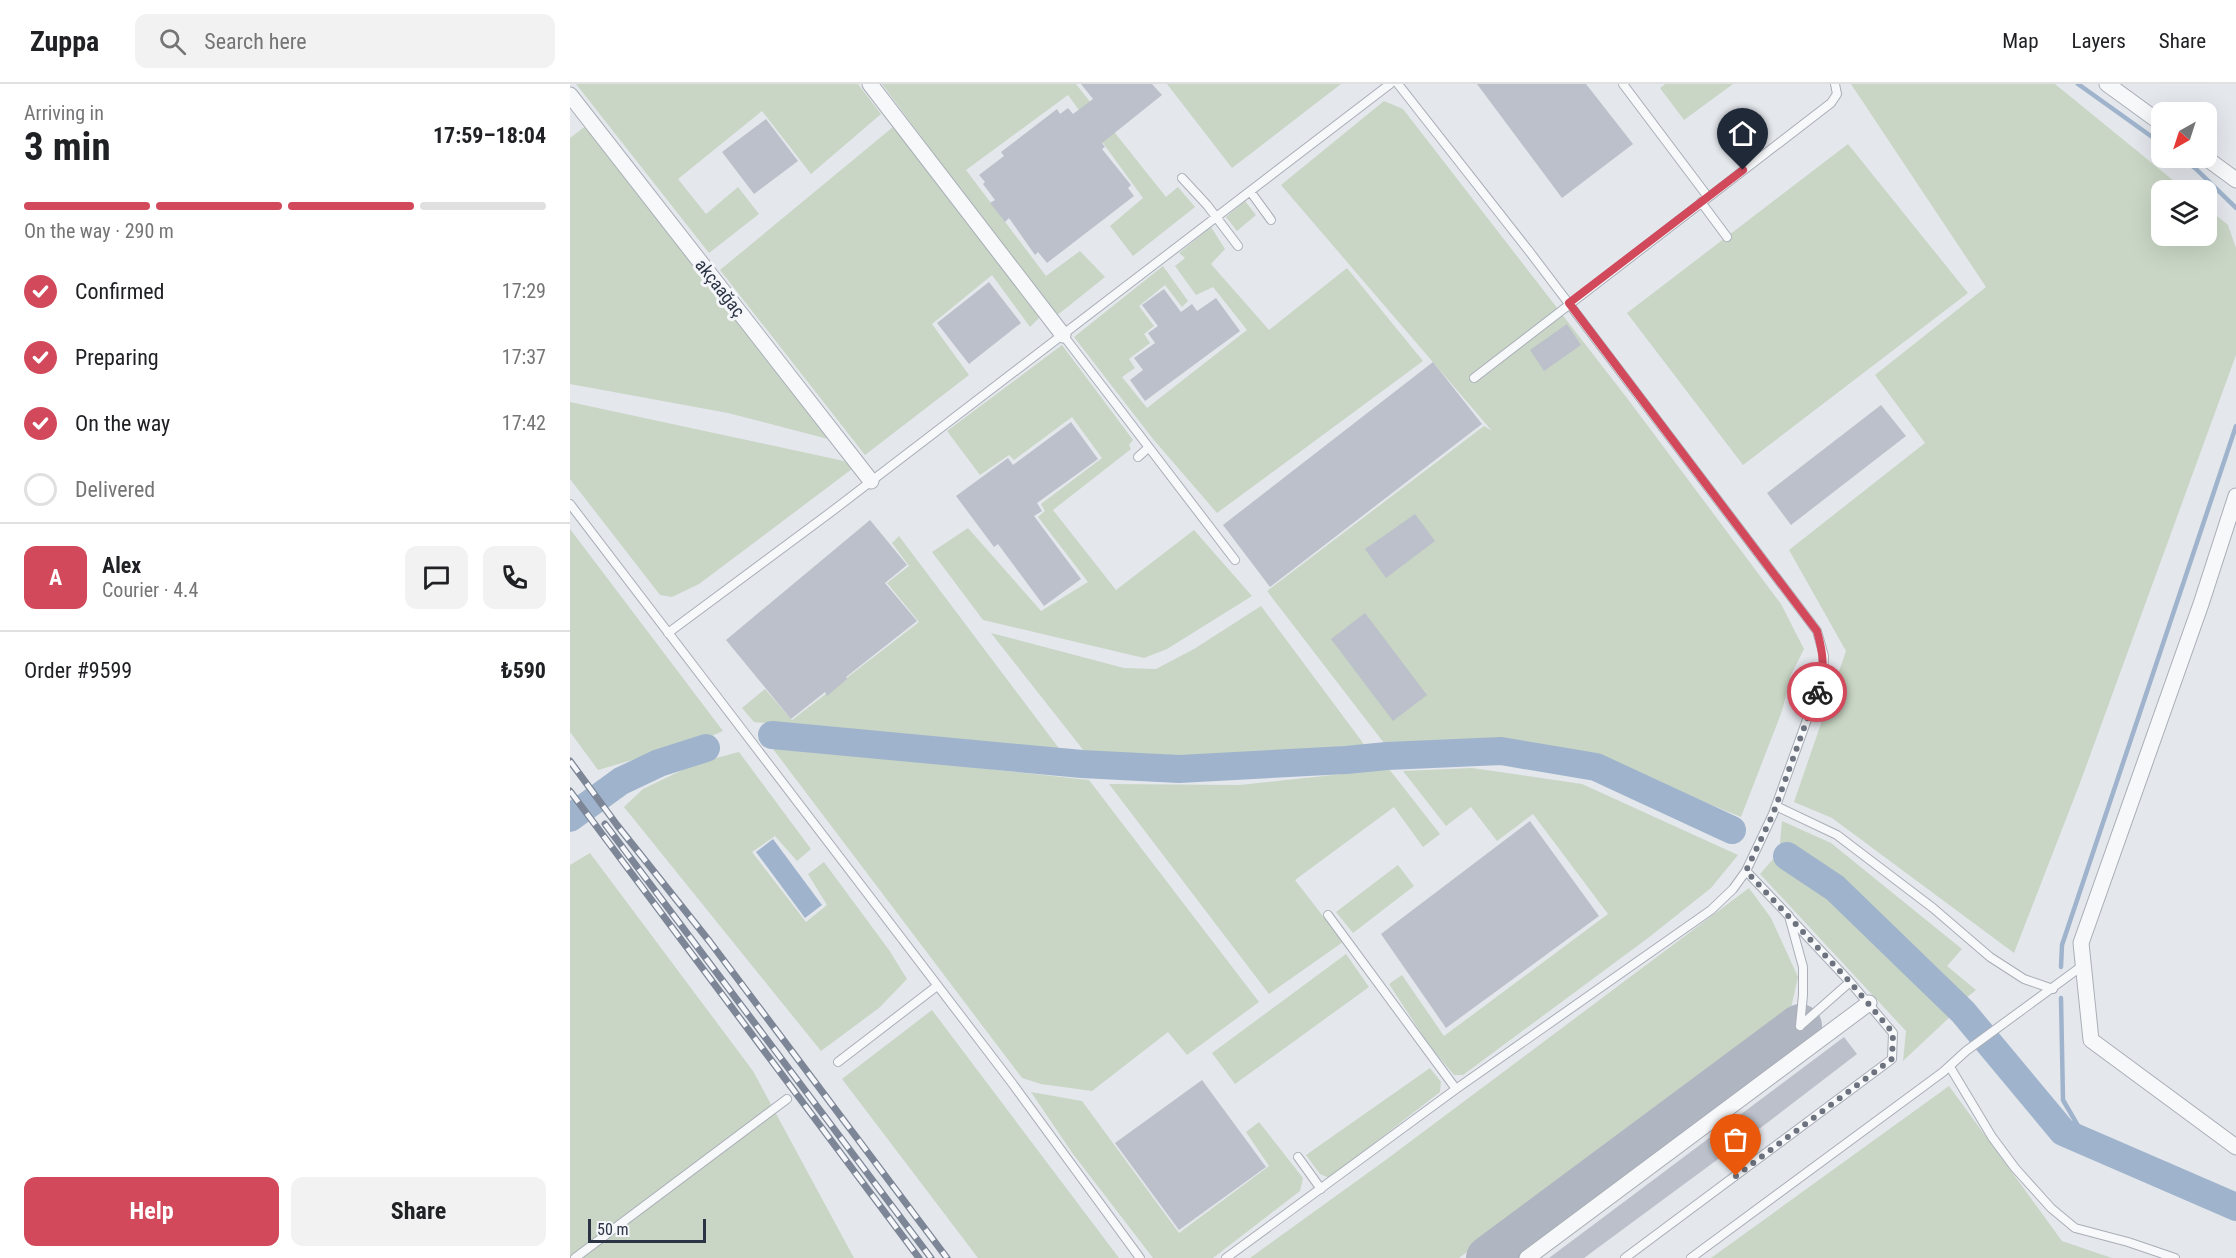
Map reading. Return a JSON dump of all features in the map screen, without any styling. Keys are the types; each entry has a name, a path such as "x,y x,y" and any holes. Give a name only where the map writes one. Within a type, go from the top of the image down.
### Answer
{"street":[{"path":"870,84 1063,335"},
{"path":"2107,84 2151,116"},
{"name":"akçaağaç","path":"570,95 871,481"},
{"path":"2217,166 2236,180"},
{"path":"2236,496 2202,604 2081,943 2091,1040 2236,1147"},
{"path":"1527,1258 1869,1004"}],"lane":[{"path":"668,633 871,481 1390,84"},
{"path":"1226,1258 1456,1089 1711,910 1733,889 1746,871 1776,806 1823,675 1824,657 1817,631 1569,303 1398,84"},
{"path":"1623,84 1708,197"},
{"path":"1474,378 1831,103 1837,94 1835,84"},
{"path":"1182,178 1207,205 1238,246"},
{"path":"1250,191 1271,220"},
{"path":"1701,202 1726,237"},
{"path":"1063,335 1235,560"},
{"path":"1138,456 1148,448"},
{"path":"570,504 1012,1083 1140,1258"},
{"path":"1776,806 1837,836 1932,908 1990,957 2024,979 2053,989"},
{"path":"1625,1258 1892,1059 1893,1033 1850,982 1746,871"},
{"path":"1328,915 1456,1089"},
{"path":"1789,916 1803,967 1800,1026 1850,982"},
{"path":"1691,1258 1950,1067 1989,1033 2084,965"},
{"path":"838,1062 937,986"},
{"path":"1950,1067 1992,1137 2015,1168 2051,1209 2075,1228 2128,1242 2175,1258"},
{"path":"575,1258 787,1099"},
{"path":"1298,1157 1321,1189"}],"green space":[{"path":"576,84 858,84 881,114 811,174 762,111 678,179 706,214 738,187 759,214 709,253"},
{"path":"882,84 1076,84 1166,197 1178,187 1195,207 1133,256 1110,226 1143,198 1068,95 966,170 1046,276 1080,251 1105,277 1055,317"},
{"path":"1167,84 1341,84 1232,168"},
{"path":"1665,84 1733,84 1684,120 1660,88"},
{"path":"1851,84 2055,84 2151,162 2151,168 2158,168 2173,180 2151,180 2151,246 2217,246 2217,216 2228,225 2236,248 2236,355 2080,783 2014,953 1832,818 1794,802 1846,651 1789,550 1925,443 1875,375 1986,287"},
{"path":"1384,101 1403,109 1630,402 1781,604 1804,649 1791,675 1782,711 1741,817 1594,757 1491,744 1387,747 1267,591 1484,426 1492,431 1281,185"},
{"path":"587,125 828,439 728,413 570,384 570,138"},
{"path":"893,127 1041,316 1030,327 992,275 932,324 969,375 865,455 720,270"},
{"path":"1848,144 1968,293 1743,465 1627,313"},
{"path":"1245,201 1256,215 1237,231 1226,217"},
{"path":"1211,227 1225,249 1211,264 1269,330 1347,268 1423,361 1217,513 1153,439 1074,337 1163,266 1188,301 1182,307 1165,285 1139,306 1154,326 1144,334 1150,343 1129,359 1135,368 1122,377 1147,408 1247,330 1213,287 1196,295 1175,266 1185,258 1179,253"},
{"path":"1062,345 1133,440 1129,445 1131,449 1053,510 1116,590 1194,530 1252,596 1167,649 1144,658 983,620 932,552 968,528 1041,611 1088,582 1038,517 1045,511 1041,504 1102,458 1072,417 1014,460 1009,455 980,475 947,431"},
{"path":"570,402 844,461 852,469 699,584 672,597 660,595 570,479"},
{"path":"570,529 723,731 707,738 598,770 570,732"},
{"path":"899,536 1061,751 754,722 742,708 765,689 792,720 919,622 887,583 909,566 892,543"},
{"path":"1261,606 1366,747 1180,760 1088,756 991,633 1124,668 1156,669 1194,649"},
{"path":"770,745 1089,780 1259,1002 1187,1055 1168,1032 1092,1091 1041,1084 1022,1078"},
{"path":"739,752 811,849 797,861 775,836 752,852 806,922 827,905 808,874 824,862 889,950 907,979 879,1008 821,1051 624,807 643,789 697,763"},
{"path":"1472,768 1582,784 1738,855 1711,888 1648,938 1463,1075 1454,1075 1429,1045 1389,984 1402,975 1444,1036 1608,914 1533,814 1497,841 1471,807 1446,826 1403,771"},
{"path":"1389,769 1440,834 1423,847 1394,807 1295,880 1343,942 1269,994 1109,784 1240,785"},
{"path":"1782,821 1831,843 1962,949 1947,966 1976,990 1961,1002 1814,861 1780,843"},
{"path":"590,853 753,1071 854,1258 570,1258 570,865"},
{"path":"1774,858 1828,893 1953,1014 1903,1061 1906,1031 1760,874"},
{"path":"1398,865 1414,886 1353,933 1336,912"},
{"path":"1749,888 1771,918 1798,977 1791,1008 1459,1258 1250,1258 1383,1162"},
{"path":"1346,954 1369,987 1235,1084 1212,1053"},
{"path":"932,1010 1119,1258 978,1258 842,1079"},
{"path":"1430,1068 1441,1082 1440,1092 1329,1178 1320,1174 1306,1155"},
{"path":"1949,1086 2062,1241 2112,1258 1711,1258"},
{"path":"1031,1092 1082,1101 1179,1233 1269,1166 1246,1132 1259,1122 1303,1178 1300,1191 1213,1258 1153,1258 1073,1154"}],"water":[{"path":"773,839 822,905 805,918 756,852"}],"building":[{"path":"1081,84 1152,84 1162,95 1102,143 1105,147 1102,149 1131,185 1128,188 1134,196 1047,263 1038,252 1035,255 1009,218 1005,222 990,203 995,200 979,175 1004,156 1001,152 1057,109 1060,114 1068,108 1073,114 1093,99"},
{"path":"1477,84 1586,84 1633,144 1562,198"},
{"path":"766,119 798,161 754,194 722,152"},
{"path":"989,282 1021,323 969,364 937,323"},
{"path":"1164,289 1181,312 1192,304 1197,311 1216,298 1240,331 1145,401 1130,380 1143,370 1134,358 1155,343 1148,333 1158,326 1142,305"},
{"path":"1567,324 1581,345 1544,371 1530,350"},
{"path":"1433,362 1482,424 1270,587 1223,525"},
{"path":"1881,405 1906,436 1791,525 1767,493"},
{"path":"1071,422 1098,459 1037,503 1042,511 1034,516 1081,579 1044,606 998,544 994,547 956,496 1008,458 1013,465"},
{"path":"1415,514 1435,541 1386,578 1365,549"},
{"path":"870,520 907,565 885,583 917,621 846,677 847,679 827,696 825,692 791,719 726,640"},
{"path":"1365,613 1427,695 1393,721 1331,639"},
{"path":"1530,821 1599,916 1446,1028 1381,934"},
{"path":"1844,1037 1857,1054 1767,1123 1584,1258 1549,1258"},
{"path":"1202,1080 1266,1167 1179,1230 1115,1143"}],"waterway":[{"path":"2078,84 2151,136"},
{"path":"2195,168 2236,208"},
{"path":"2061,967 2062,945 2236,426"},
{"path":"772,735 1082,764 1179,769 1501,751 1596,767 1732,830"},
{"path":"570,818 621,781 659,763 706,748"},
{"path":"1787,856 1835,888 1963,1012 2063,1132 2236,1207"},
{"path":"2061,998 2063,1100 2088,1143"}],"taxiway":[{"path":"1488,1258 1800,1026"}],"railway":[{"path":"570,761 617,825 710,942 947,1258"},
{"path":"570,791 919,1258"},
{"path":"605,824 931,1258"}],"way so far":[{"path":"1736,1176 1892,1059 1893,1033 1850,982 1746,871 1773,814 1817,692"}],"route":[{"path":"1743,170 1569,303 1817,631 1824,657 1823,675 1817,692"}]}
